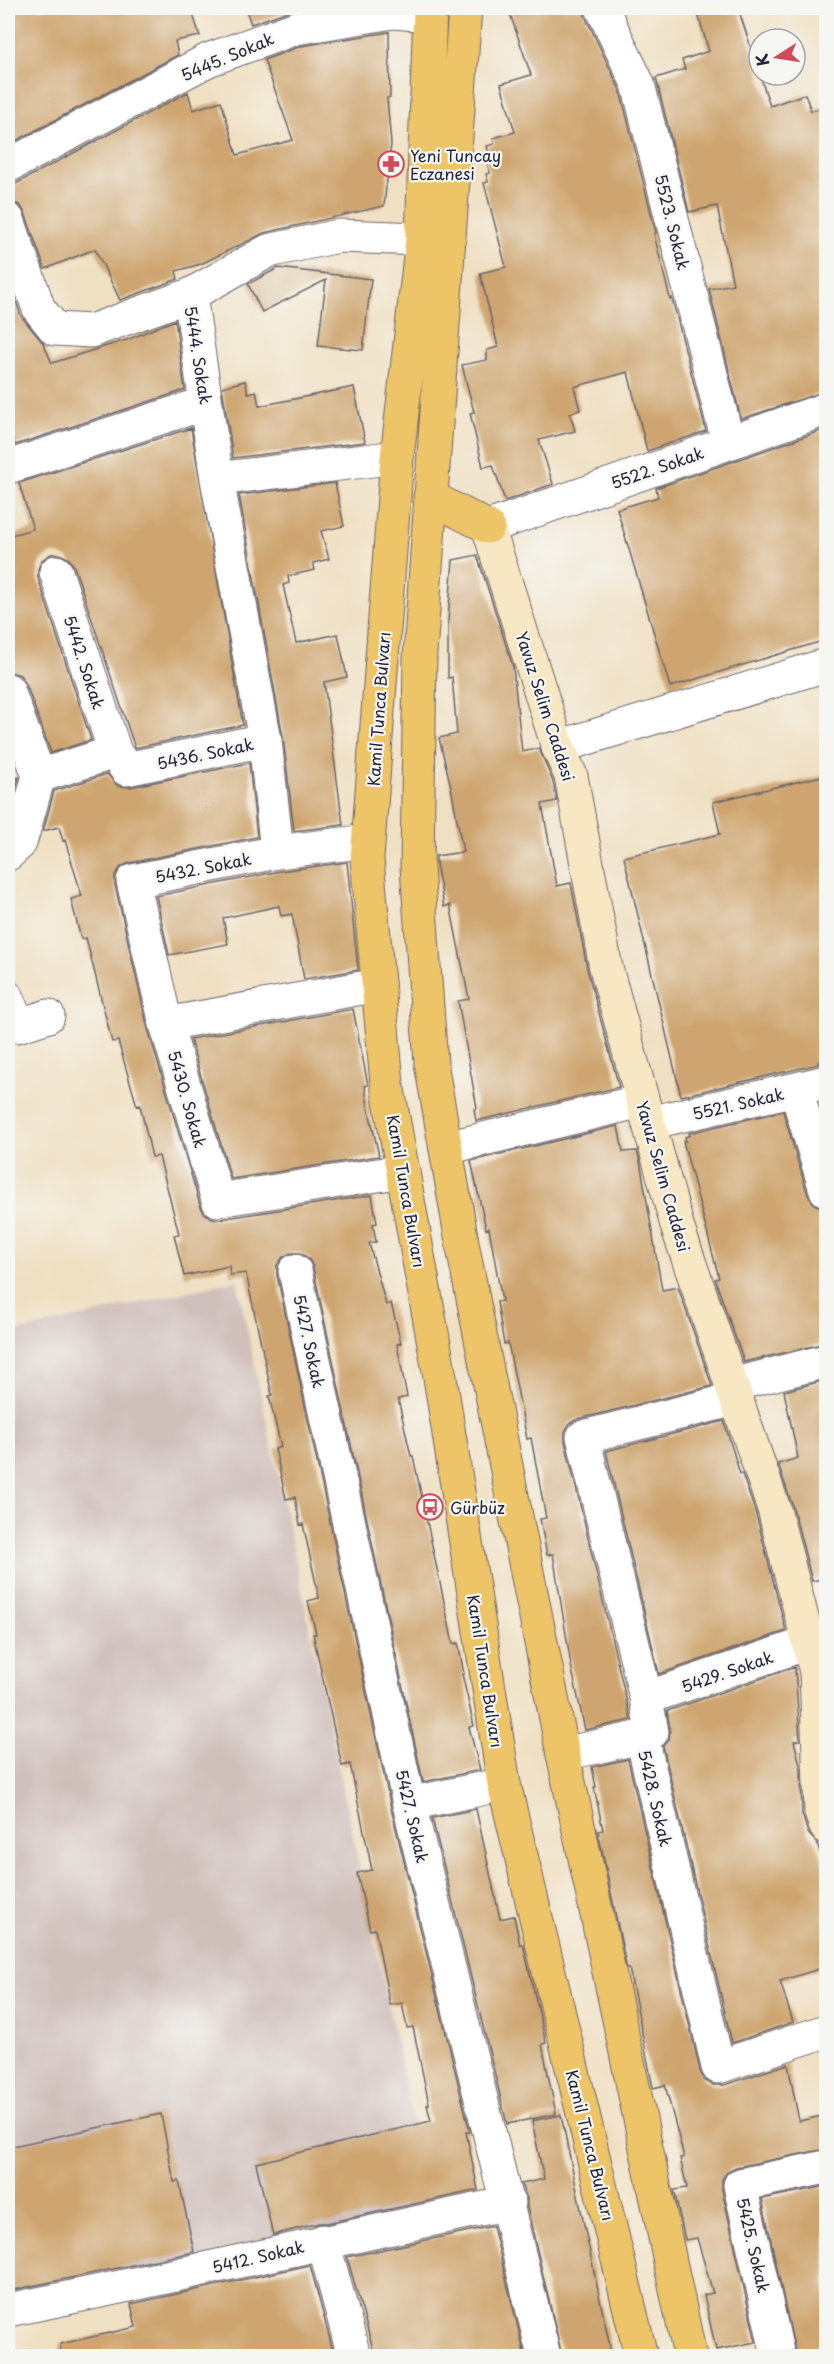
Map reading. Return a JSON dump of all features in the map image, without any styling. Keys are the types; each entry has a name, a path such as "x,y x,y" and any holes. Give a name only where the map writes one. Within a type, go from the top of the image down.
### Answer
{"main road":[{"path":"465,8 420,654 417,867 431,1063 463,1248 563,1754 690,2356"},
{"name":"Kamil Tunca Bulvarı","path":"430,11 422,239 397,457 367,859 378,985 387,1084 440,1377 504,1784 641,2356"},
{"path":"430,497 488,527"}],"street":[{"name":"5523. Sokak","path":"602,8 638,84 728,442"},
{"name":"5445. Sokak","path":"8,166 208,60 296,28 393,12 430,11"},
{"path":"8,220 39,309 55,329 91,331 190,295"},
{"name":"5444. Sokak","path":"265,740 218,479 190,295 267,251 339,236 422,239"},
{"path":"8,467 206,404"},
{"name":"5522. Sokak","path":"488,527 826,409"},
{"path":"218,479 397,457"},
{"name":"Yavuz Selim Caddesi","path":"488,527 558,747 571,776 606,968 678,1229 774,1509 821,1693 821,1813 826,1827"},
{"name":"5442. Sokak","path":"56,572 115,752"},
{"path":"558,747 826,665"},
{"path":"8,690 39,776 20,843 8,854"},
{"name":"5436. Sokak","path":"115,752 126,769 265,740 277,852"},
{"path":"39,776 115,752"},
{"path":"277,852 368,841"},
{"name":"5432. Sokak","path":"166,1024 133,881 277,852"},
{"path":"166,1024 378,985"},
{"path":"8,998 17,1026 48,1016"},
{"name":"5430. Sokak","path":"166,1024 218,1200 403,1170"},
{"path":"811,1086 826,1190"},
{"name":"5521. Sokak","path":"446,1148 646,1112 811,1086"},
{"name":"5427. Sokak","path":"296,1271 409,1804 509,2204 544,2356"},
{"path":"734,1392 826,1361"},
{"name":"5428. Sokak","path":"734,1392 583,1437 646,1698 652,1732 642,1737 718,2067 826,2031"},
{"name":"5429. Sokak","path":"646,1698 808,1643"},
{"path":"563,1754 642,1737"},
{"path":"409,1804 504,1784"},
{"name":"5425. Sokak","path":"778,2356 740,2185 826,2168"},
{"name":"5412. Sokak","path":"8,2310 116,2289 323,2241 509,2204"},
{"path":"323,2241 354,2356"}],"shaded area":[{"path":"237,1280 432,2214 8,2303 8,1334"}],"building":[{"path":"8,8 191,8 200,36 175,41 178,55 8,145"},
{"path":"245,8 293,8 294,9 251,24"},
{"path":"508,8 583,8 620,90 670,299 672,298 706,431 647,451 628,372 574,387 580,410 570,413 575,431 539,440 553,484 505,501 493,465 483,467 470,413 474,412 462,365 487,360 487,350 498,347 480,273 506,267 484,183 488,182 486,174 490,173 486,160 490,159 487,146 494,144 493,138 515,132 501,84 531,75"},
{"path":"696,8 738,8 747,36 747,87 764,87 770,106 805,94 811,111 826,106 826,391 741,419 709,289 733,284 717,206 689,212 656,78 685,69 682,60 709,51"},
{"path":"389,32 390,97 387,98 391,144 384,206 264,233 201,264 176,271 178,279 120,300 95,249 45,269 25,213 20,205 8,202 8,185 17,183 188,92 193,110 221,101 237,155 293,140 264,60 301,46"},
{"path":"278,268 371,279 363,350 318,346 326,280 262,312 248,284"},
{"path":"8,276 21,316 43,343 52,363 129,339 175,320 185,390 15,445 8,426"},
{"path":"245,381 248,393 256,391 259,406 354,387 365,442 233,458 222,387"},
{"path":"191,428 243,725 135,748 74,566 68,558 59,554 51,554 42,560 38,569 38,578 91,740 51,753 26,684 20,675 10,672 8,662 8,536 33,529 19,483"},
{"path":"826,429 826,640 670,687 617,509 658,497 656,488"},
{"path":"335,483 344,526 321,531 329,559 313,563 315,570 288,576 289,583 283,585 296,643 338,634 347,677 324,682 343,825 294,831 283,737 239,495"},
{"path":"477,555 513,667 522,752 539,748 553,782 557,801 542,804 557,886 571,883 588,973 619,1087 476,1121 474,1109 477,1108 458,1001 469,999 450,905 444,907 436,856 463,852 439,738 457,734 452,677 448,678 448,620 453,560"},
{"path":"249,763 257,837 129,863 121,867 115,875 115,885 148,1029 204,1213 212,1218 221,1219 372,1195 377,1223 373,1224 376,1242 369,1243 386,1305 391,1303 401,1343 397,1344 407,1397 398,1399 411,1456 413,1456 453,1644 458,1643 464,1674 462,1674 474,1726 469,1727 480,1770 423,1782 313,1267 309,1259 301,1253 291,1253 283,1257 277,1265 277,1275 391,1808 470,2132 466,2132 478,2190 319,2223 273,2235 256,2163 431,2121 427,2105 429,2104 413,2027 407,2028 402,2003 390,2005 375,1929 370,1930 357,1873 372,1870 350,1764 342,1766 313,1634 316,1634 308,1601 319,1598 295,1497 286,1499 275,1449 281,1447 269,1396 272,1395 246,1273 230,1275 229,1266 184,1276 174,1235 179,1234 159,1156 152,1157 140,1105 137,1106 118,1041 112,1042 86,938 81,939 71,899 82,896 65,840 63,841 59,827 43,831 54,791 107,774 118,786 130,787"},
{"path":"826,775 826,1060 818,1062 819,1064 681,1096 624,857 720,834 713,802"},
{"path":"19,777 8,818 8,780"},
{"path":"347,862 358,970 304,979 292,914 281,916 279,906 223,918 228,944 169,955 156,896 280,871"},
{"path":"353,1009 368,1085 365,1086 368,1106 379,1156 231,1179 190,1039"},
{"path":"783,1111 808,1195 814,1204 826,1210 826,1343 744,1362 715,1279 719,1278 683,1141 686,1141 685,1137 690,1135 689,1133"},
{"path":"618,1126 623,1152 637,1151 640,1161 662,1290 678,1287 712,1386 578,1419 570,1423 565,1431 565,1441 631,1720 585,1730 571,1665 553,1554 547,1555 540,1519 546,1518 531,1438 527,1439 508,1343 504,1344 497,1302 502,1301 489,1228 486,1229 471,1161"},
{"path":"826,1380 826,1578 812,1581 792,1504 778,1464 798,1458 784,1391"},
{"path":"724,1421 740,1474 742,1474 756,1514 786,1631 659,1674 606,1451"},
{"path":"795,1667 800,1740 794,1741 801,1769 802,1814 808,1833 817,1843 826,1871 826,1967 780,1981 793,2022 732,2043 663,1746 669,1740 667,1711"},
{"path":"628,1759 700,2071 704,2080 713,2085 724,2085 788,2064 799,2121 826,2115 826,2149 736,2167 728,2171 722,2179 722,2189 756,2342 716,2350 704,2295 713,2293 697,2238 685,2240 674,2190 687,2188 680,2158 684,2157 665,2085 653,2088 598,1831 603,1830 592,1767"},
{"path":"476,1809 500,1919 514,1916 520,1945 523,1944 546,2043 542,2044 556,2114 507,2124 432,1818"},
{"path":"161,2114 174,2182 179,2181 194,2252 8,2291 8,2147"},
{"path":"561,2115 612,2356 562,2356 527,2199 521,2184 544,2179 532,2121"},
{"path":"826,2186 826,2356 796,2356 762,2199"},
{"path":"493,2226 525,2356 375,2356 347,2257"},
{"path":"310,2265 334,2355 61,2356 60,2344 136,2327 131,2304"}],"place":[{"name":"Yeni Tuncay Eczanesi","path":"391,164"},
{"name":"Gürbüz","path":"430,1507"}]}
